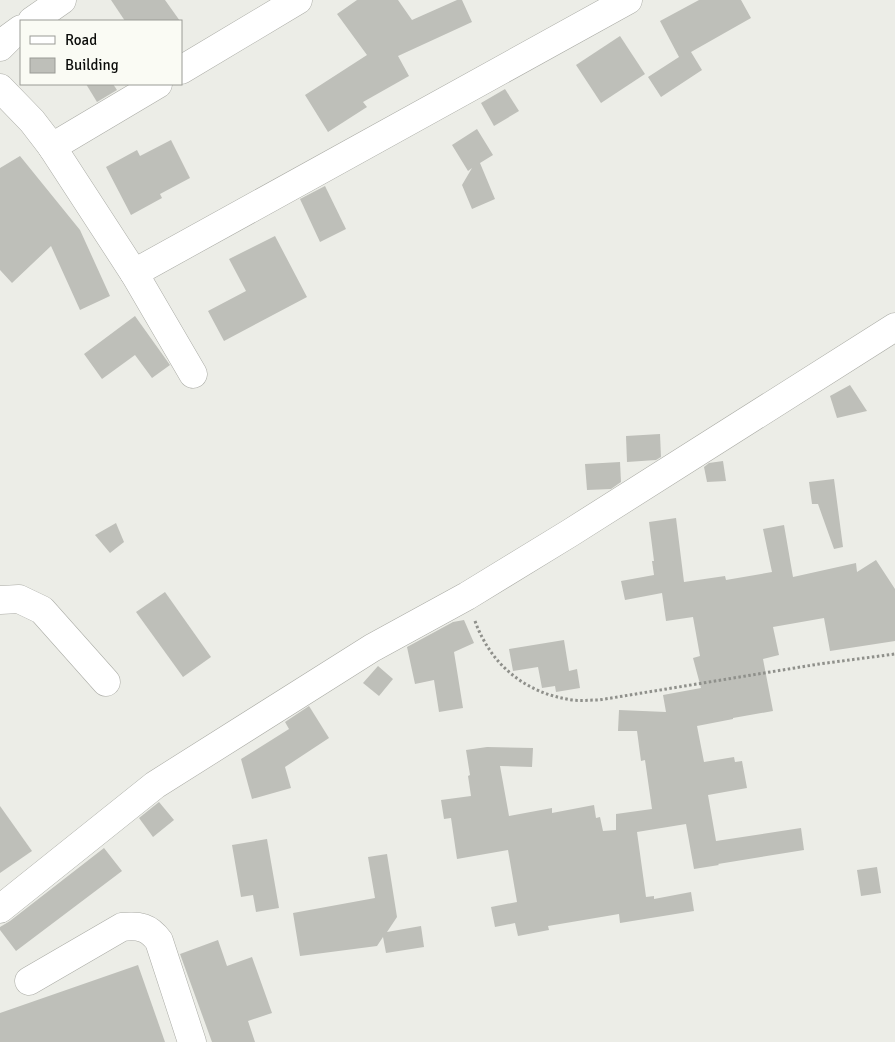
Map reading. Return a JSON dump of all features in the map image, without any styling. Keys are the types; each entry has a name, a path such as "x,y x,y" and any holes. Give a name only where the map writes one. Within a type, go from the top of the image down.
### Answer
{"street":[{"path":"33,20 62,0"},
{"path":"182,69 298,0"},
{"path":"134,273 625,1"},
{"path":"0,47 20,30"},
{"path":"52,147 156,85"},
{"path":"0,88 32,121 52,147 134,273 193,374"},
{"path":"0,909 155,785 372,648 467,596 579,528 895,327"},
{"path":"0,600 19,599 42,610 106,682"},
{"path":"29,981 122,927 141,927 153,933 159,941 192,1042"}],"path":[{"path":"467,596 484,643 508,672 527,686 536,690 574,700 599,700 819,664 895,654"}],"building":[{"path":"111,0 165,0 179,20 124,20"},
{"path":"357,0 398,0 412,20 457,0 462,0 472,22 398,56 409,76 363,102 367,107 328,132 305,95 367,55 337,14"},
{"path":"699,0 741,0 751,18 691,52 702,70 661,97 648,77 679,57 660,21"},
{"path":"620,36 645,74 601,103 576,65"},
{"path":"87,85 114,85 117,90 97,102"},
{"path":"505,89 519,111 494,126 481,103"},
{"path":"477,129 493,155 480,163 495,199 472,209 462,185 472,168 468,171 452,145"},
{"path":"171,140 190,178 160,194 162,198 131,215 106,167 137,150 140,156"},
{"path":"20,156 80,230 110,296 80,310 51,246 12,283 0,270 0,168"},
{"path":"325,186 346,229 320,242 300,199"},
{"path":"275,236 307,297 224,341 208,311 246,291 229,259"},
{"path":"135,316 170,365 152,378 135,355 102,379 84,354"},
{"path":"850,385 867,411 837,418 830,396"},
{"path":"660,434 661,457 656,460 627,462 626,436"},
{"path":"723,461 726,481 707,482 704,467 709,463"},
{"path":"620,462 621,482 611,489 587,490 585,464"},
{"path":"834,479 843,547 834,549 818,504 812,504 809,482"},
{"path":"676,518 684,582 725,576 726,580 772,572 763,529 784,525 793,577 856,563 857,572 876,560 895,589 895,641 830,651 824,618 773,627 779,655 763,659 773,711 697,726 704,762 734,757 735,762 742,761 747,788 708,795 716,841 801,828 804,850 694,869 686,824 637,832 646,897 654,896 654,899 691,892 694,911 620,923 619,914 548,926 549,930 518,936 515,923 495,927 491,907 517,902 508,850 457,859 451,818 444,819 441,800 471,796 466,750 487,747 533,748 532,767 500,766 509,816 552,808 552,813 594,805 596,818 600,817 603,831 616,830 616,814 652,809 645,760 641,761 637,731 618,731 619,710 666,712 663,695 701,688 693,658 700,656 693,617 666,621 662,593 625,600 621,581 654,575 649,522"},
{"path":"116,523 124,542 110,553 95,535"},
{"path":"165,592 211,657 183,677 136,612"},
{"path":"464,620 474,643 454,652 463,708 439,712 434,680 415,684 407,647 453,622"},
{"path":"564,640 569,671 577,669 580,688 556,692 555,686 542,688 538,667 513,671 509,649"},
{"path":"378,666 393,679 379,696 363,683"},
{"path":"309,706 329,738 285,767 291,788 252,799 241,759 289,729 285,722"},
{"path":"159,802 174,820 153,837 139,818"},
{"path":"0,806 32,851 0,873"},
{"path":"267,839 279,908 256,912 253,895 241,897 232,845"},
{"path":"104,848 122,871 16,951 0,930 0,927"},
{"path":"387,854 397,917 387,932 421,926 424,947 386,953 383,937 377,946 300,956 293,913 375,898 368,857"},
{"path":"877,867 881,893 861,896 857,870"},
{"path":"218,940 227,966 252,957 272,1013 248,1021 255,1042 212,1042 180,954"},
{"path":"138,965 165,1042 0,1042 0,1013"}]}
